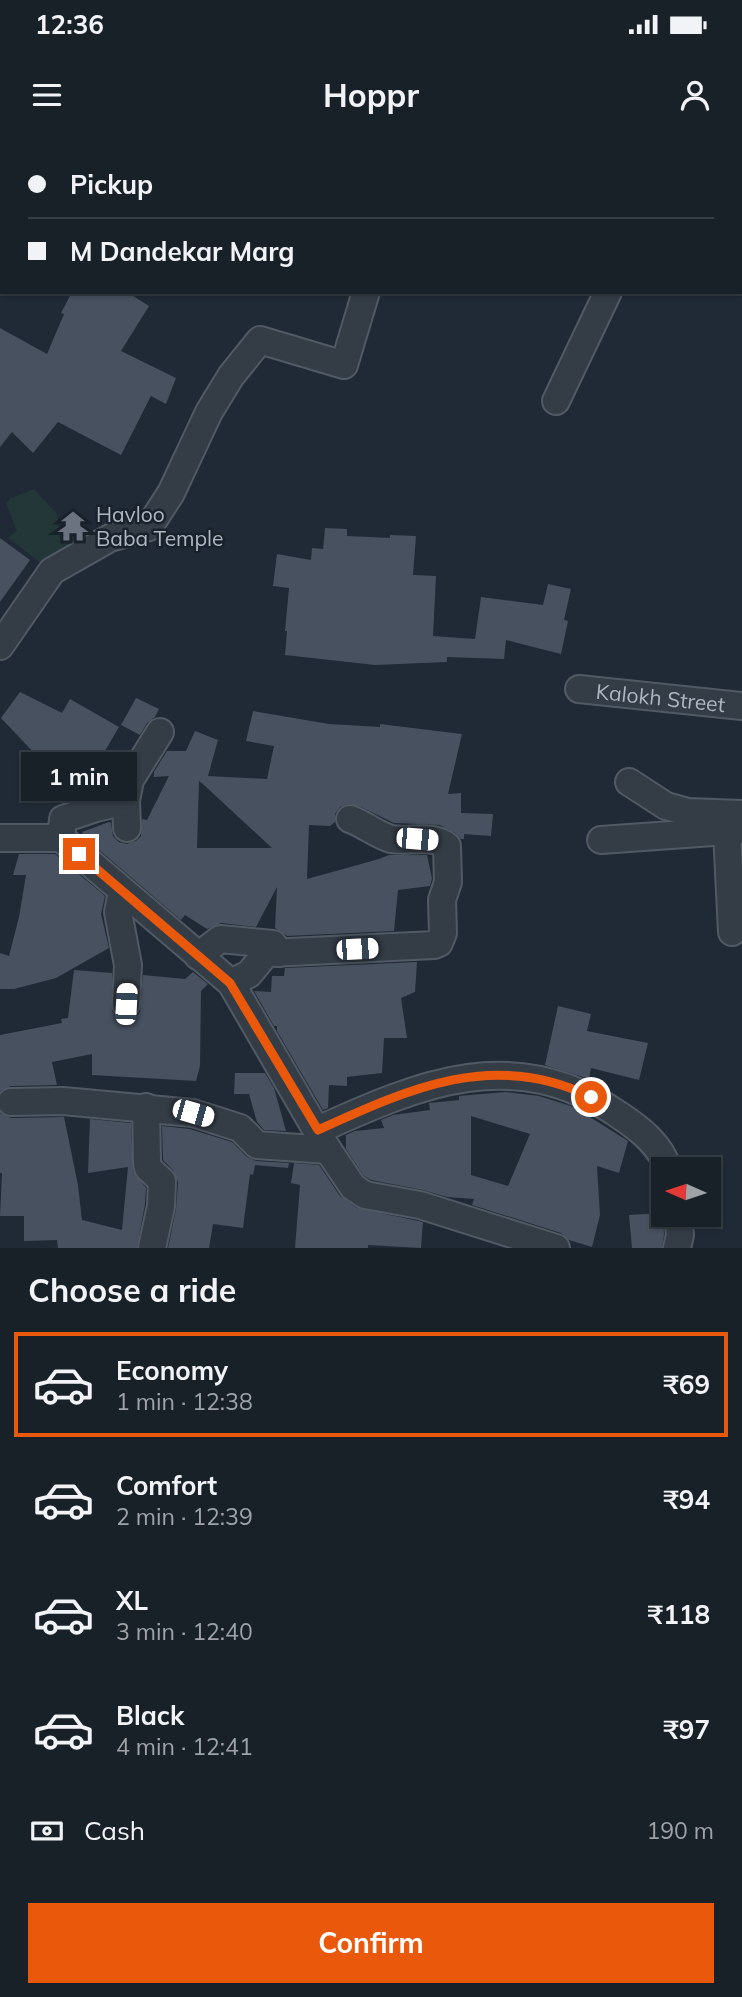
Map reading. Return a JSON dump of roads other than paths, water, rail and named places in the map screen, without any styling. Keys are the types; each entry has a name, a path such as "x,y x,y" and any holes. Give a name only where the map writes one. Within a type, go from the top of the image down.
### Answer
{"street":[{"path":"0,646 52,571 110,538 149,527 171,493 208,412 231,376 260,340 344,365 365,294"},
{"path":"556,401 607,294"},
{"name":"Kalokh Street","path":"579,689 742,706"},
{"path":"127,828 130,780 160,732"},
{"path":"629,782 666,806 737,825"},
{"path":"61,838 63,819 127,801"},
{"path":"230,983 249,974 265,955 439,943 443,933 442,900 448,882 447,846 440,841 387,838 350,819"},
{"path":"601,840 737,825"},
{"path":"732,932 737,825"},
{"path":"0,838 61,838 230,983 353,1187 365,1195 420,1205 555,1248"},
{"path":"122,892 118,912 128,965 126,1004"},
{"path":"198,956 220,939 272,944 279,953"},
{"path":"11,1102 64,1101 193,1113 235,1125 257,1145 323,1140 371,1107 457,1078 487,1074 535,1077 578,1091 603,1104 645,1133 662,1157"},
{"path":"146,1107 148,1168 162,1181 161,1206 152,1248"},
{"path":"677,1248 679,1227"}],"place":[{"name":"Havloo Baba Temple","path":"73,526"}]}
